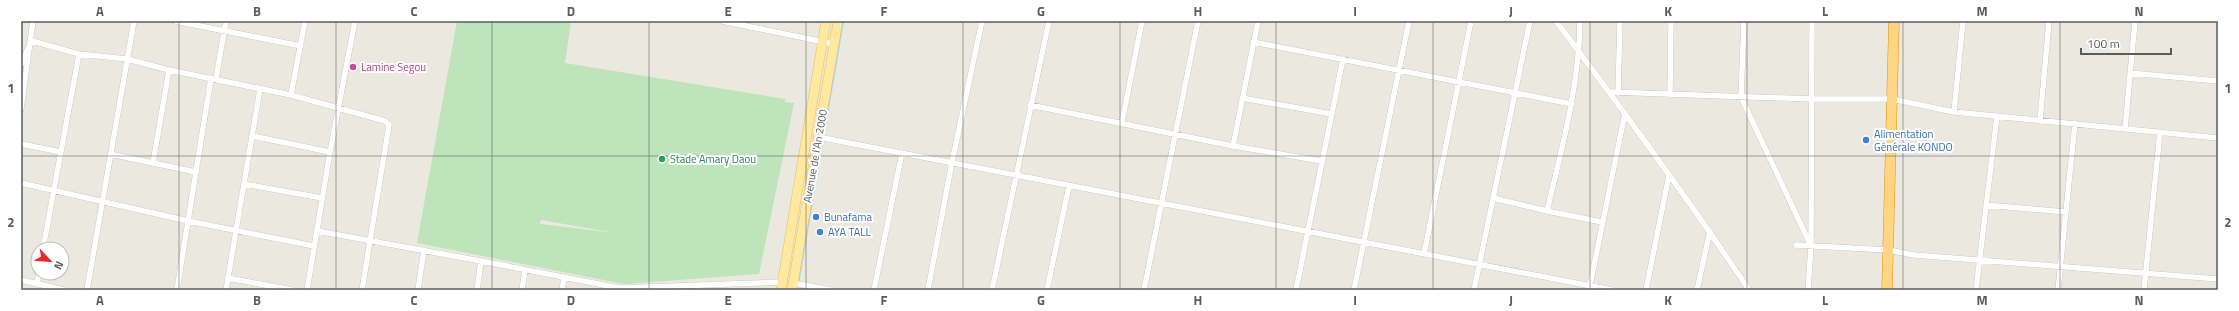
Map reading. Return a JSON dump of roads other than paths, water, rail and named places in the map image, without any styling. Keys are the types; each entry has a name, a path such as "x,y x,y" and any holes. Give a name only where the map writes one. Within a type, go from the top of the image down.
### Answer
{"highway":[{"path":"1887,290 1894,21"}],"main road":[{"name":"Avenue de l'An 2000","path":"782,286 826,21"},
{"name":"Avenue de l'An 2000","path":"792,286 838,21"}],"street":[{"path":"21,109 32,40 33,21"},
{"path":"87,290 134,21"},
{"path":"175,21 300,46"},
{"path":"177,290 213,78 226,21"},
{"path":"291,95 305,21"},
{"path":"307,290 330,152 355,21"},
{"path":"722,21 834,44"},
{"path":"928,290 952,162 982,21"},
{"path":"992,290 1015,175 1049,21"},
{"path":"1122,122 1142,21"},
{"path":"1144,290 1198,21"},
{"path":"1233,146 1258,21"},
{"path":"1354,290 1409,21"},
{"path":"1424,254 1471,21"},
{"path":"1474,290 1530,21"},
{"path":"1556,21 1611,92 1710,231 1749,290"},
{"path":"1546,211 1572,104 1579,52 1580,21"},
{"path":"1618,92 1620,21"},
{"path":"1670,94 1671,21"},
{"path":"1744,21 1741,97 1811,246"},
{"path":"1808,290 1811,246 1812,21"},
{"path":"1954,112 1963,21"},
{"path":"2040,121 2049,21"},
{"path":"2125,129 2134,21"},
{"path":"32,40 79,54 127,58 169,70 291,95 339,107 385,121 389,125 362,290"},
{"path":"21,65 32,40"},
{"path":"1253,42 1572,104"},
{"path":"45,241 79,54"},
{"path":"1296,290 1343,59"},
{"path":"152,163 169,70"},
{"path":"2130,73 2218,81"},
{"path":"226,290 260,89"},
{"path":"1611,92 1812,99 1892,99 1954,112 2218,138"},
{"path":"1242,98 1332,114"},
{"path":"1030,105 1122,122 1233,146 1322,161"},
{"path":"1589,288 1625,113"},
{"path":"1976,290 1997,116"},
{"path":"2058,290 2075,123"},
{"path":"2144,290 2160,132"},
{"path":"252,136 330,152"},
{"path":"818,138 952,162 1069,186 1479,264 1589,288 1612,290"},
{"path":"21,144 61,152"},
{"path":"110,154 196,172"},
{"path":"874,290 902,154"},
{"path":"1646,290 1669,175"},
{"path":"21,183 188,221 314,246"},
{"path":"244,184 322,198"},
{"path":"1047,290 1069,186"},
{"path":"1493,198 1546,211 1602,222"},
{"path":"1986,205 2066,212"},
{"path":"317,231 424,250 619,289 782,286"},
{"path":"1697,290 1710,231"},
{"path":"1796,245 1888,250 1914,255 2218,279"},
{"path":"418,290 424,250"},
{"path":"477,290 481,261"},
{"path":"522,290 525,270"},
{"path":"562,290 564,277"},
{"path":"228,278 292,290"},
{"path":"21,280 64,290"},
{"path":"792,286 831,290"}],"waterway":[{"path":"797,290 843,21"}],"place":[{"name":"Lamine Segou","path":"353,67"},
{"name":"Alimentation Générale KONDO","path":"1866,140"},
{"name":"Stade Amary Daou","path":"662,159"},
{"name":"Bunafama","path":"816,217"},
{"name":"AYA TALL","path":"820,232"}]}
